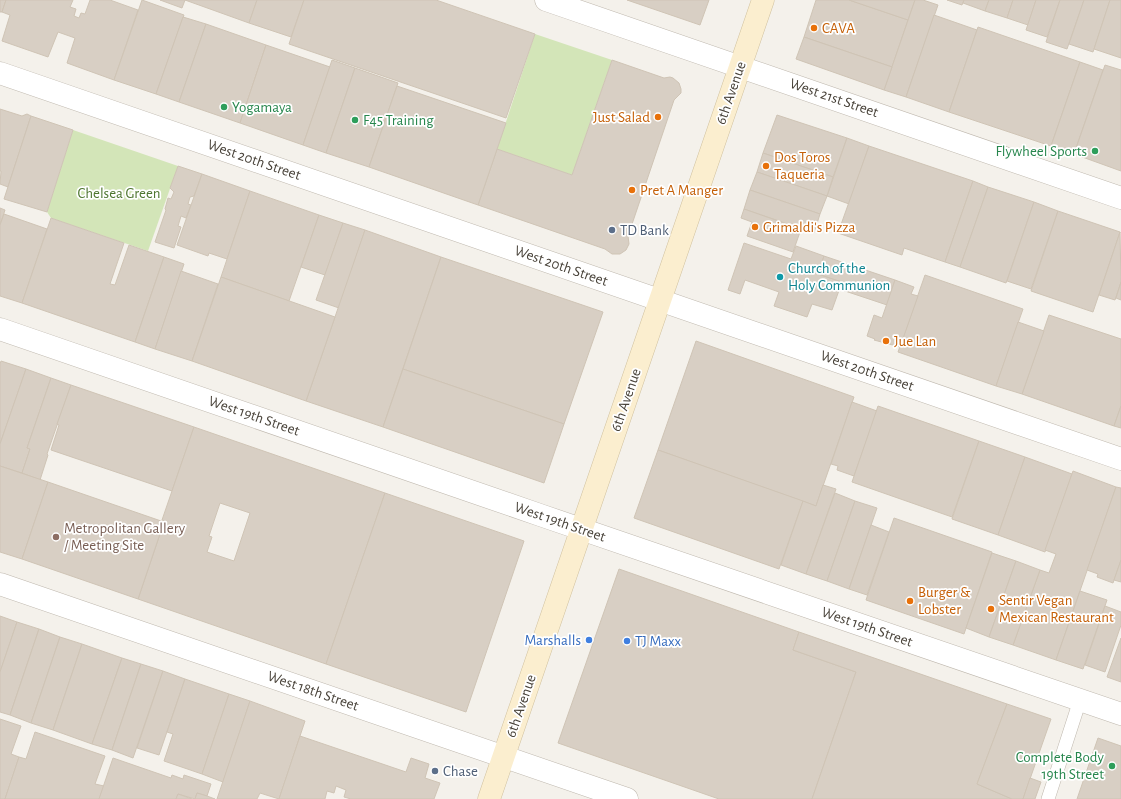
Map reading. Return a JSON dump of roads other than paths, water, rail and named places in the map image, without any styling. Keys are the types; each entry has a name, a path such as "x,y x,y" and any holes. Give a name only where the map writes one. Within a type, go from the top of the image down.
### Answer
{"main road":[{"name":"6th Avenue","path":"489,799 763,0"}],"street":[{"name":"West 21st Street","path":"546,0 1121,198"},
{"name":"West 20th Street","path":"0,73 1121,459"},
{"name":"West 19th Street","path":"0,329 1121,714"},
{"name":"West 18th Street","path":"0,584 627,799"}],"lane":[{"path":"1048,799 1080,700"}],"place":[{"name":"CAVA","path":"814,28"},
{"name":"Yogamaya","path":"224,107"},
{"name":"Just Salad","path":"658,117"},
{"name":"F45 Training","path":"355,120"},
{"name":"Flywheel Sports","path":"1095,151"},
{"name":"Dos Toros Taqueria","path":"766,166"},
{"name":"Pret A Manger","path":"632,190"},
{"name":"Grimaldi's Pizza","path":"755,227"},
{"name":"TD Bank","path":"612,230"},
{"name":"Church of the Holy Communion","path":"780,277"},
{"name":"Jue Lan","path":"886,341"},
{"name":"Metropolitan Gallery / Meeting Site","path":"56,537"},
{"name":"Burger & Lobster","path":"910,601"},
{"name":"Sentir Vegan Mexican Restaurant","path":"991,609"},
{"name":"Marshalls","path":"589,640"},
{"name":"TJ Maxx","path":"627,641"},
{"name":"Complete Body 19th Street","path":"1112,766"},
{"name":"Chase","path":"435,771"}],"park label":[{"name":"Chelsea Green","path":"119,193"}]}
